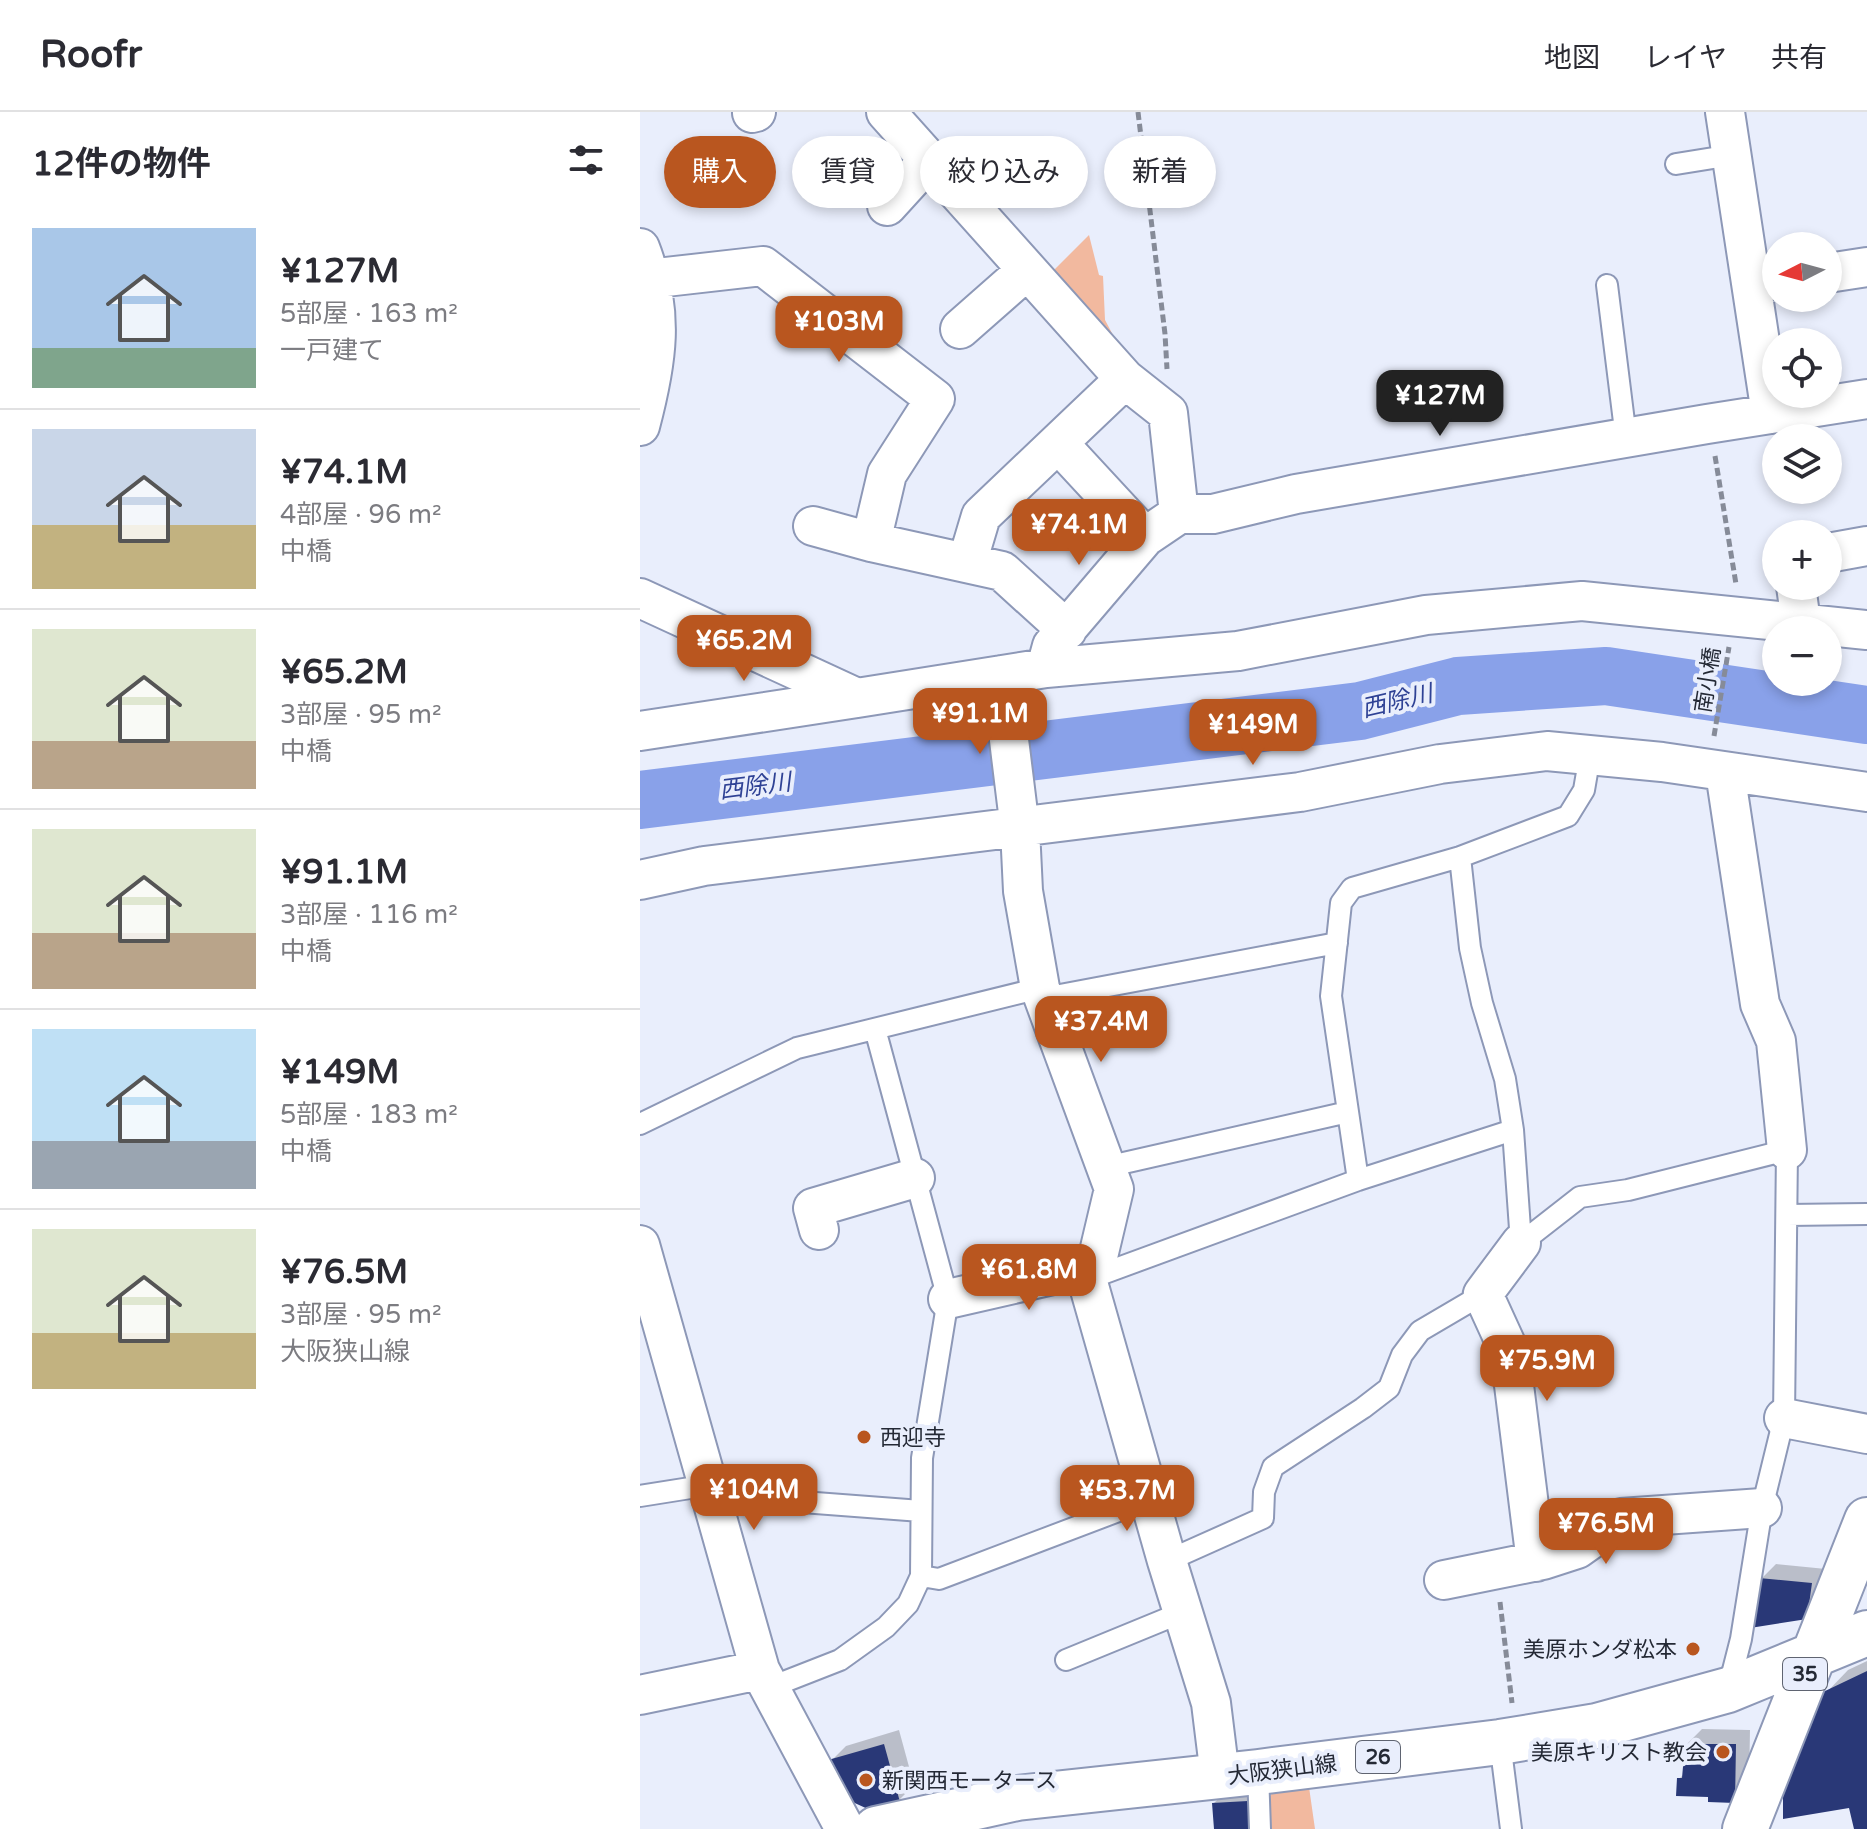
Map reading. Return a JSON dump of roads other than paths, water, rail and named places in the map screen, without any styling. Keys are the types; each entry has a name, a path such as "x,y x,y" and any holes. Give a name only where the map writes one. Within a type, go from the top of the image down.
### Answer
{"main road":[{"name":"35","path":"1745,1829 1867,1520"},
{"name":"大阪狭山線","path":"876,1829 1017,1798 1239,1774 1597,1726 1728,1690 1867,1633"}],"street":[{"path":"886,112 920,152"},
{"path":"1725,112 1732,155 1762,274"},
{"path":"904,187 920,170"},
{"path":"971,208 1125,379 1168,413 1179,514"},
{"path":"640,426 654,373 658,319 644,263 763,266 935,399 887,474 871,542"},
{"path":"1842,271 1867,267"},
{"path":"960,329 1027,270"},
{"path":"1766,312 1771,414"},
{"path":"967,563 981,516 1125,379"},
{"path":"1046,668 1052,646 1145,537 1179,514 1213,514 1296,494 1867,399"},
{"path":"1058,443 1145,537"},
{"path":"813,526 1002,571 1067,630"},
{"path":"1842,550 1867,546"},
{"path":"640,598 857,698"},
{"path":"640,731 1046,668 1238,651 1426,615 1582,601 1737,615 1798,604 1867,630"},
{"path":"1001,677 1020,827 1023,891 1042,993 1114,1189 1092,1272 1167,1561 1211,1703 1239,1774"},
{"path":"640,880 704,866 1300,792 1440,764 1547,751 1662,762 1719,761 1867,792"},
{"path":"1719,761 1760,1004 1776,1041 1787,1150"},
{"path":"819,1230 813,1208 915,1178"},
{"path":"1521,1243 1483,1294 1510,1353 1536,1562"},
{"path":"640,1245 765,1679 845,1829"},
{"path":"948,1299 1092,1272"},
{"path":"1784,1418 1867,1434"},
{"path":"1444,1580 1536,1562 1577,1549 1621,1518 1762,1508"},
{"path":"640,1695 765,1679"}],"lane":[{"path":"1676,164 1732,155"},
{"path":"1607,285 1626,438"},
{"path":"1358,1180 1331,996 1341,903 1352,888 1460,857 1568,816 1584,790 1590,755"},
{"path":"1460,857 1470,948 1482,1003 1505,1079 1513,1130 1521,1243"},
{"path":"640,1124 797,1048 1042,993 1337,943"},
{"path":"765,1679 840,1660 886,1627 908,1604 921,1576 922,1458 948,1299 875,1029"},
{"path":"1106,1167 1348,1112"},
{"path":"1092,1272 1513,1130"},
{"path":"1521,1243 1580,1197 1628,1190 1787,1150 1784,1418 1762,1508 1741,1639 1728,1690"},
{"path":"1787,1215 1867,1214"},
{"path":"1167,1561 1263,1518 1264,1492 1273,1467 1389,1388 1402,1355 1420,1331 1483,1294"},
{"path":"640,1496 709,1485 776,1500 921,1511"},
{"path":"921,1576 939,1579 1150,1499"},
{"path":"1066,1660 1183,1612"},
{"path":"1508,1740 1511,1829"},
{"path":"1239,1774 1260,1829"}],"waterway":[{"name":"西除川","path":"640,800 1360,711 1458,686 1606,676 1867,715"}],"place":[{"name":"西迎寺","path":"864,1437"},
{"name":"美原ホンダ松本","path":"1693,1649"},
{"name":"美原キリスト教会","path":"1723,1752"},
{"name":"新関西モータース","path":"866,1780"}]}
